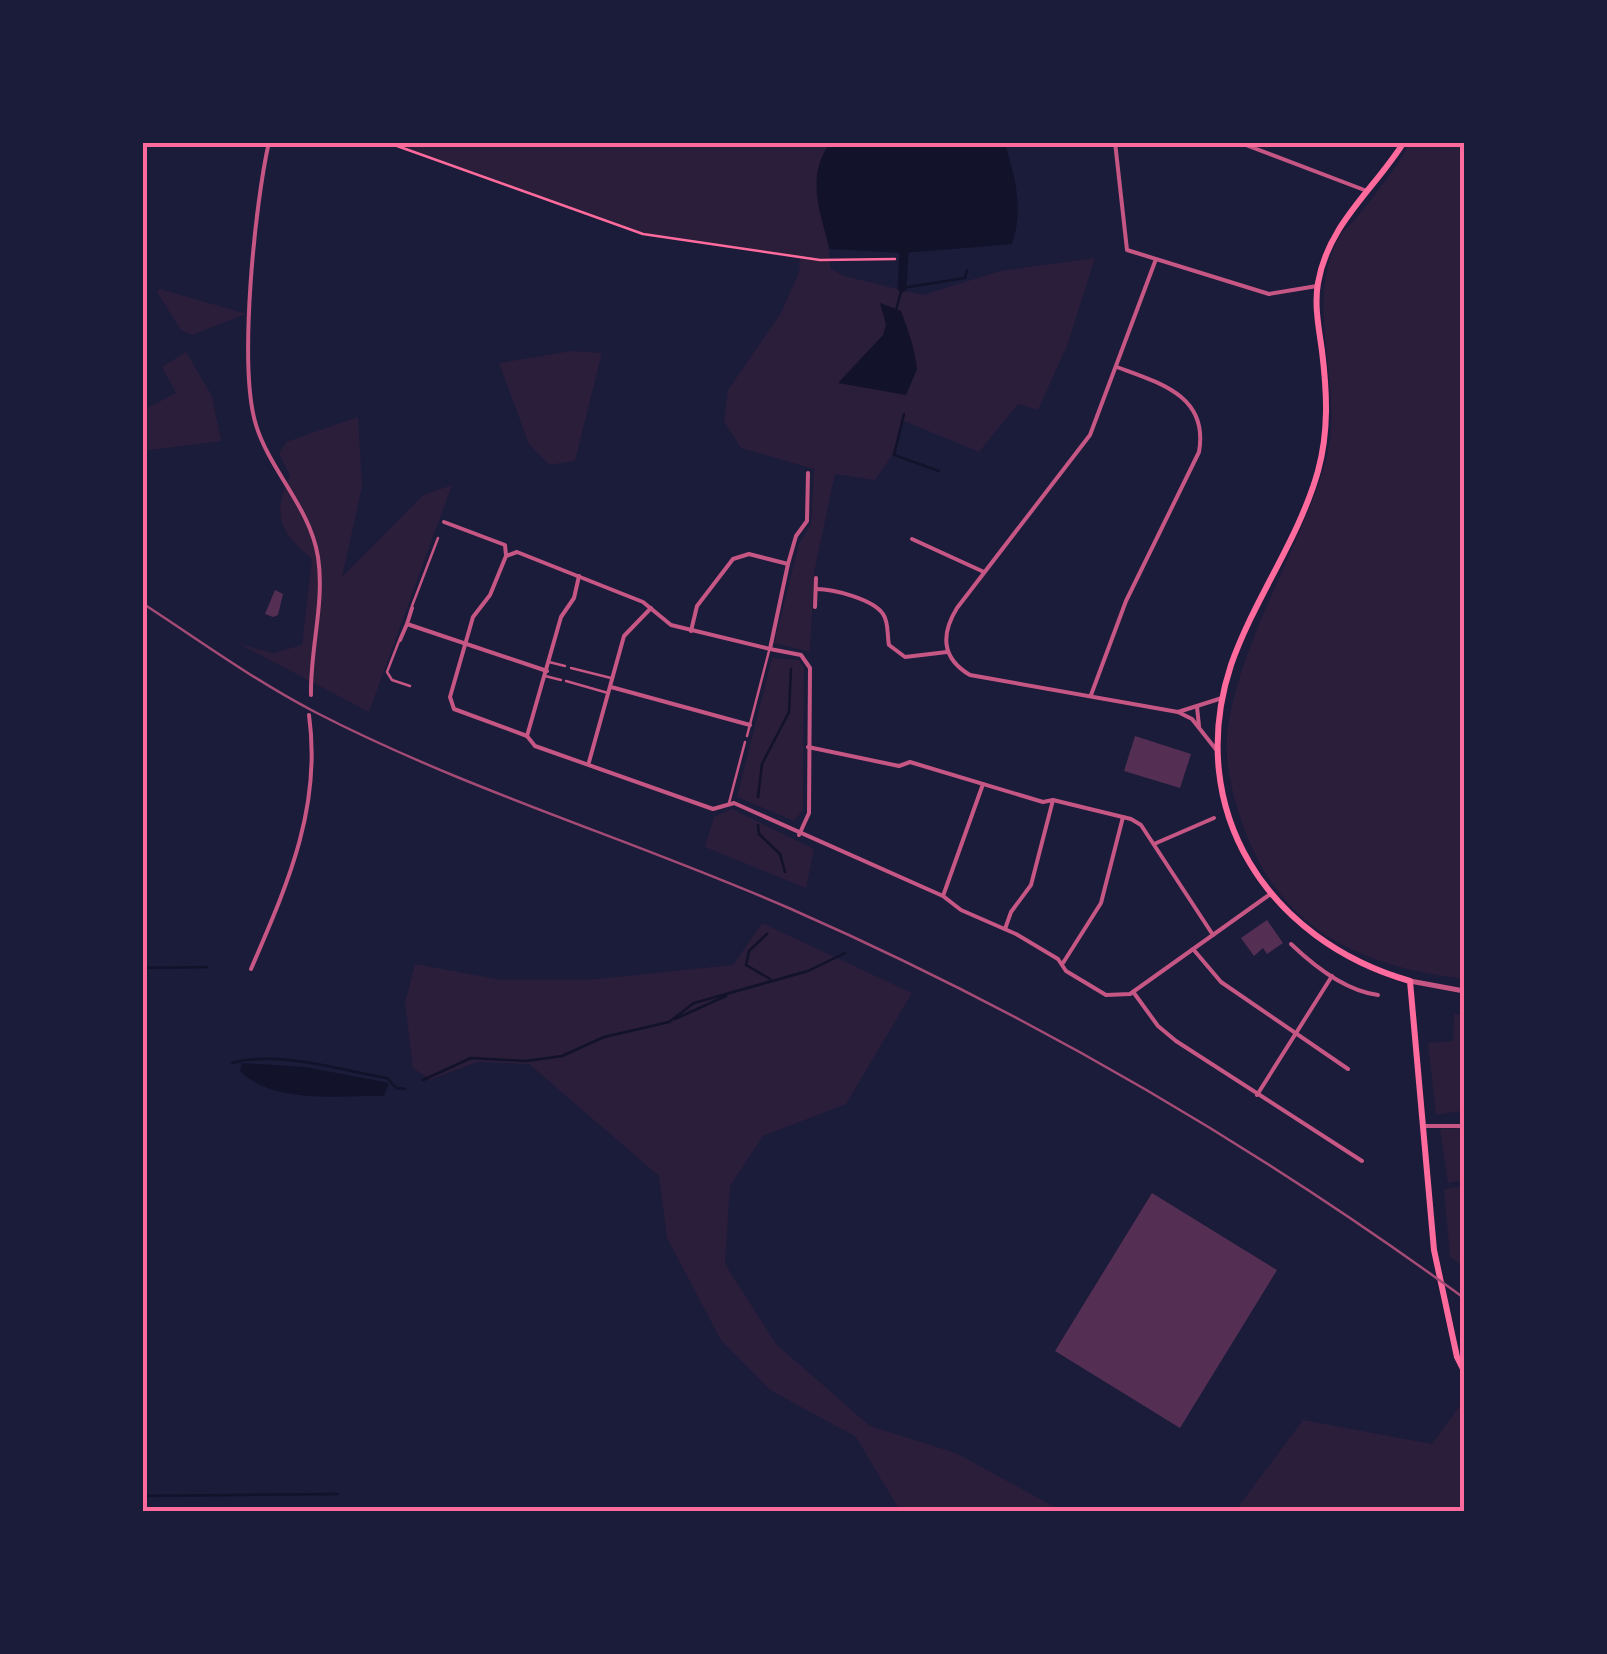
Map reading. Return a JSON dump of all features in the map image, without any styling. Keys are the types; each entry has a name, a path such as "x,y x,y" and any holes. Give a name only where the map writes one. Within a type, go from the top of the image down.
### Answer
{"main road":[{"path":"1404,142 1336,233 1317,286 1327,401 1320,460 1245,631 1222,698 1218,752 1227,808 1243,851 1269,895 1296,923 1328,946 1362,965 1410,982 1434,1250 1456,1357 1464,1370"}],"street":[{"path":"269,142 257,191 250,401 264,444 292,492 317,554 321,598 311,694"},
{"path":"1115,142 1126,250 1270,294 1317,286"},
{"path":"1238,142 1366,191"},
{"path":"1156,259 1090,435 948,622 947,652 958,668 982,678 1178,712 1199,726 1218,752"},
{"path":"1091,696 1126,601 1198,452 1202,434 1192,406 1181,394 1117,368"},
{"path":"770,649 796,536 807,521 808,473"},
{"path":"444,522 505,545 506,556 490,595 473,618 450,697 454,710 527,736 535,746 713,808 729,804 943,896 961,910 1005,928 1062,962 1066,971 1106,995 1125,997 1269,895"},
{"path":"912,539 984,572"},
{"path":"506,556 522,553 579,576 651,608 666,622 691,632 801,655 810,668 809,813 799,835"},
{"path":"691,632 697,606 733,559 748,554 788,564"},
{"path":"527,736 579,576"},
{"path":"815,607 816,578"},
{"path":"816,589 830,590 876,608 887,623 888,646 900,655 912,658 947,652"},
{"path":"400,640 412,608"},
{"path":"589,762 624,636 651,608"},
{"path":"407,624 546,673"},
{"path":"610,690 750,725"},
{"path":"1178,712 1222,698"},
{"path":"1197,707 1199,726"},
{"path":"252,968 298,855 309,814 314,775 309,715"},
{"path":"808,747 899,766 910,762 1043,802 1053,800 1141,825 1213,935"},
{"path":"943,896 983,784"},
{"path":"1005,928 1010,912 1030,885 1053,800"},
{"path":"1062,962 1101,903 1123,817"},
{"path":"1154,844 1171,833 1214,818"},
{"path":"1291,944 1332,976 1364,993 1378,995"},
{"path":"1193,949 1214,976 1348,1069"},
{"path":"1257,1096 1332,976"},
{"path":"1410,982 1464,991"},
{"path":"1133,992 1158,1026 1257,1096 1362,1160"},
{"path":"1422,1126 1464,1126"}],"lane":[{"path":"412,608 438,538"},
{"path":"400,640 388,672 392,680 410,686"},
{"path":"748,736 770,649"},
{"path":"549,662 565,666"},
{"path":"571,668 613,679"},
{"path":"546,673 564,681 610,690"},
{"path":"729,804 745,742"}],"path":[{"path":"386,142 643,234 820,260 895,259"}],"shaded area":[{"path":"831,142 1005,143 1018,205 1012,244 904,253 830,249 819,208 817,181 818,168"},
{"path":"386,143 831,143 822,158 817,189 830,268 844,276 923,295 1000,271 1095,258 1067,346 1038,410 1018,404 979,452 904,421 891,457 875,480 835,474 814,573 810,652 774,643 799,544 811,524 814,469 741,448 724,421 728,390 781,313 799,272 800,258 643,234"},
{"path":"1410,143 1464,143 1464,979 1386,963 1352,950 1295,910 1272,883 1253,850 1235,799 1227,754 1229,720 1247,654 1325,464 1331,408 1324,322 1328,266 1340,236"},
{"path":"160,289 246,314 192,335 181,330 157,292"},
{"path":"880,303 901,311 911,340 917,369 906,395 838,383 883,335 886,325"},
{"path":"571,351 602,353 575,461 549,465 529,444 499,363"},
{"path":"186,352 212,396 221,441 143,451 143,410 176,393 162,367"},
{"path":"358,417 362,487 342,577 423,495 452,485 369,712 239,644 273,653 302,645 312,559 292,540 282,522 281,501 290,475 279,454 286,442"},
{"path":"772,658 799,660 804,668 803,810 794,821 737,797"},
{"path":"732,809 814,849 806,888 705,847 714,817"},
{"path":"762,923 912,993 846,1104 763,1136 730,1186 725,1264 776,1344 870,1426 956,1453 1062,1511 900,1511 856,1437 770,1390 721,1340 667,1238 659,1176 529,1064 477,1062 430,1080 413,1068 405,1003 415,964 502,980 586,980 733,965"},
{"path":"1454,1014 1464,1015 1464,1101 1460,1102 1461,1111 1436,1115 1428,1043 1453,1041"},
{"path":"242,1063 305,1067 389,1083 384,1096 289,1094 254,1082 240,1071"},
{"path":"1464,1128 1464,1180 1448,1183 1440,1129"},
{"path":"1464,1186 1464,1267 1450,1257 1444,1189"},
{"path":"1461,1404 1464,1511 1235,1511 1303,1420 1432,1444"}],"building":[{"path":"275,590 283,594 278,615 273,617 265,614"},
{"path":"1135,736 1191,754 1180,788 1124,771"},
{"path":"1267,920 1283,943 1267,954 1263,948 1254,956 1241,938"},
{"path":"1152,1193 1277,1270 1180,1428 1055,1351"}],"waterway":[{"path":"902,288 904,253"},
{"path":"896,310 902,288 965,278 967,270"},
{"path":"904,414 894,455 939,471"},
{"path":"758,797 762,764 789,712 791,669"},
{"path":"758,825 759,834 780,854 785,872"},
{"path":"767,934 749,951 746,965 770,979"},
{"path":"423,1080 471,1058 526,1061 562,1056 604,1037 669,1022 694,1003 808,971 845,953"},
{"path":"142,968 207,967"},
{"path":"675,1019 726,996"},
{"path":"232,1063 268,1059 308,1063 387,1078 396,1088 405,1089"},
{"path":"142,1496 338,1494"}],"railway":[{"path":"142,603 271,687 373,740 491,791 791,909 967,992 1221,1135 1464,1298"}]}
